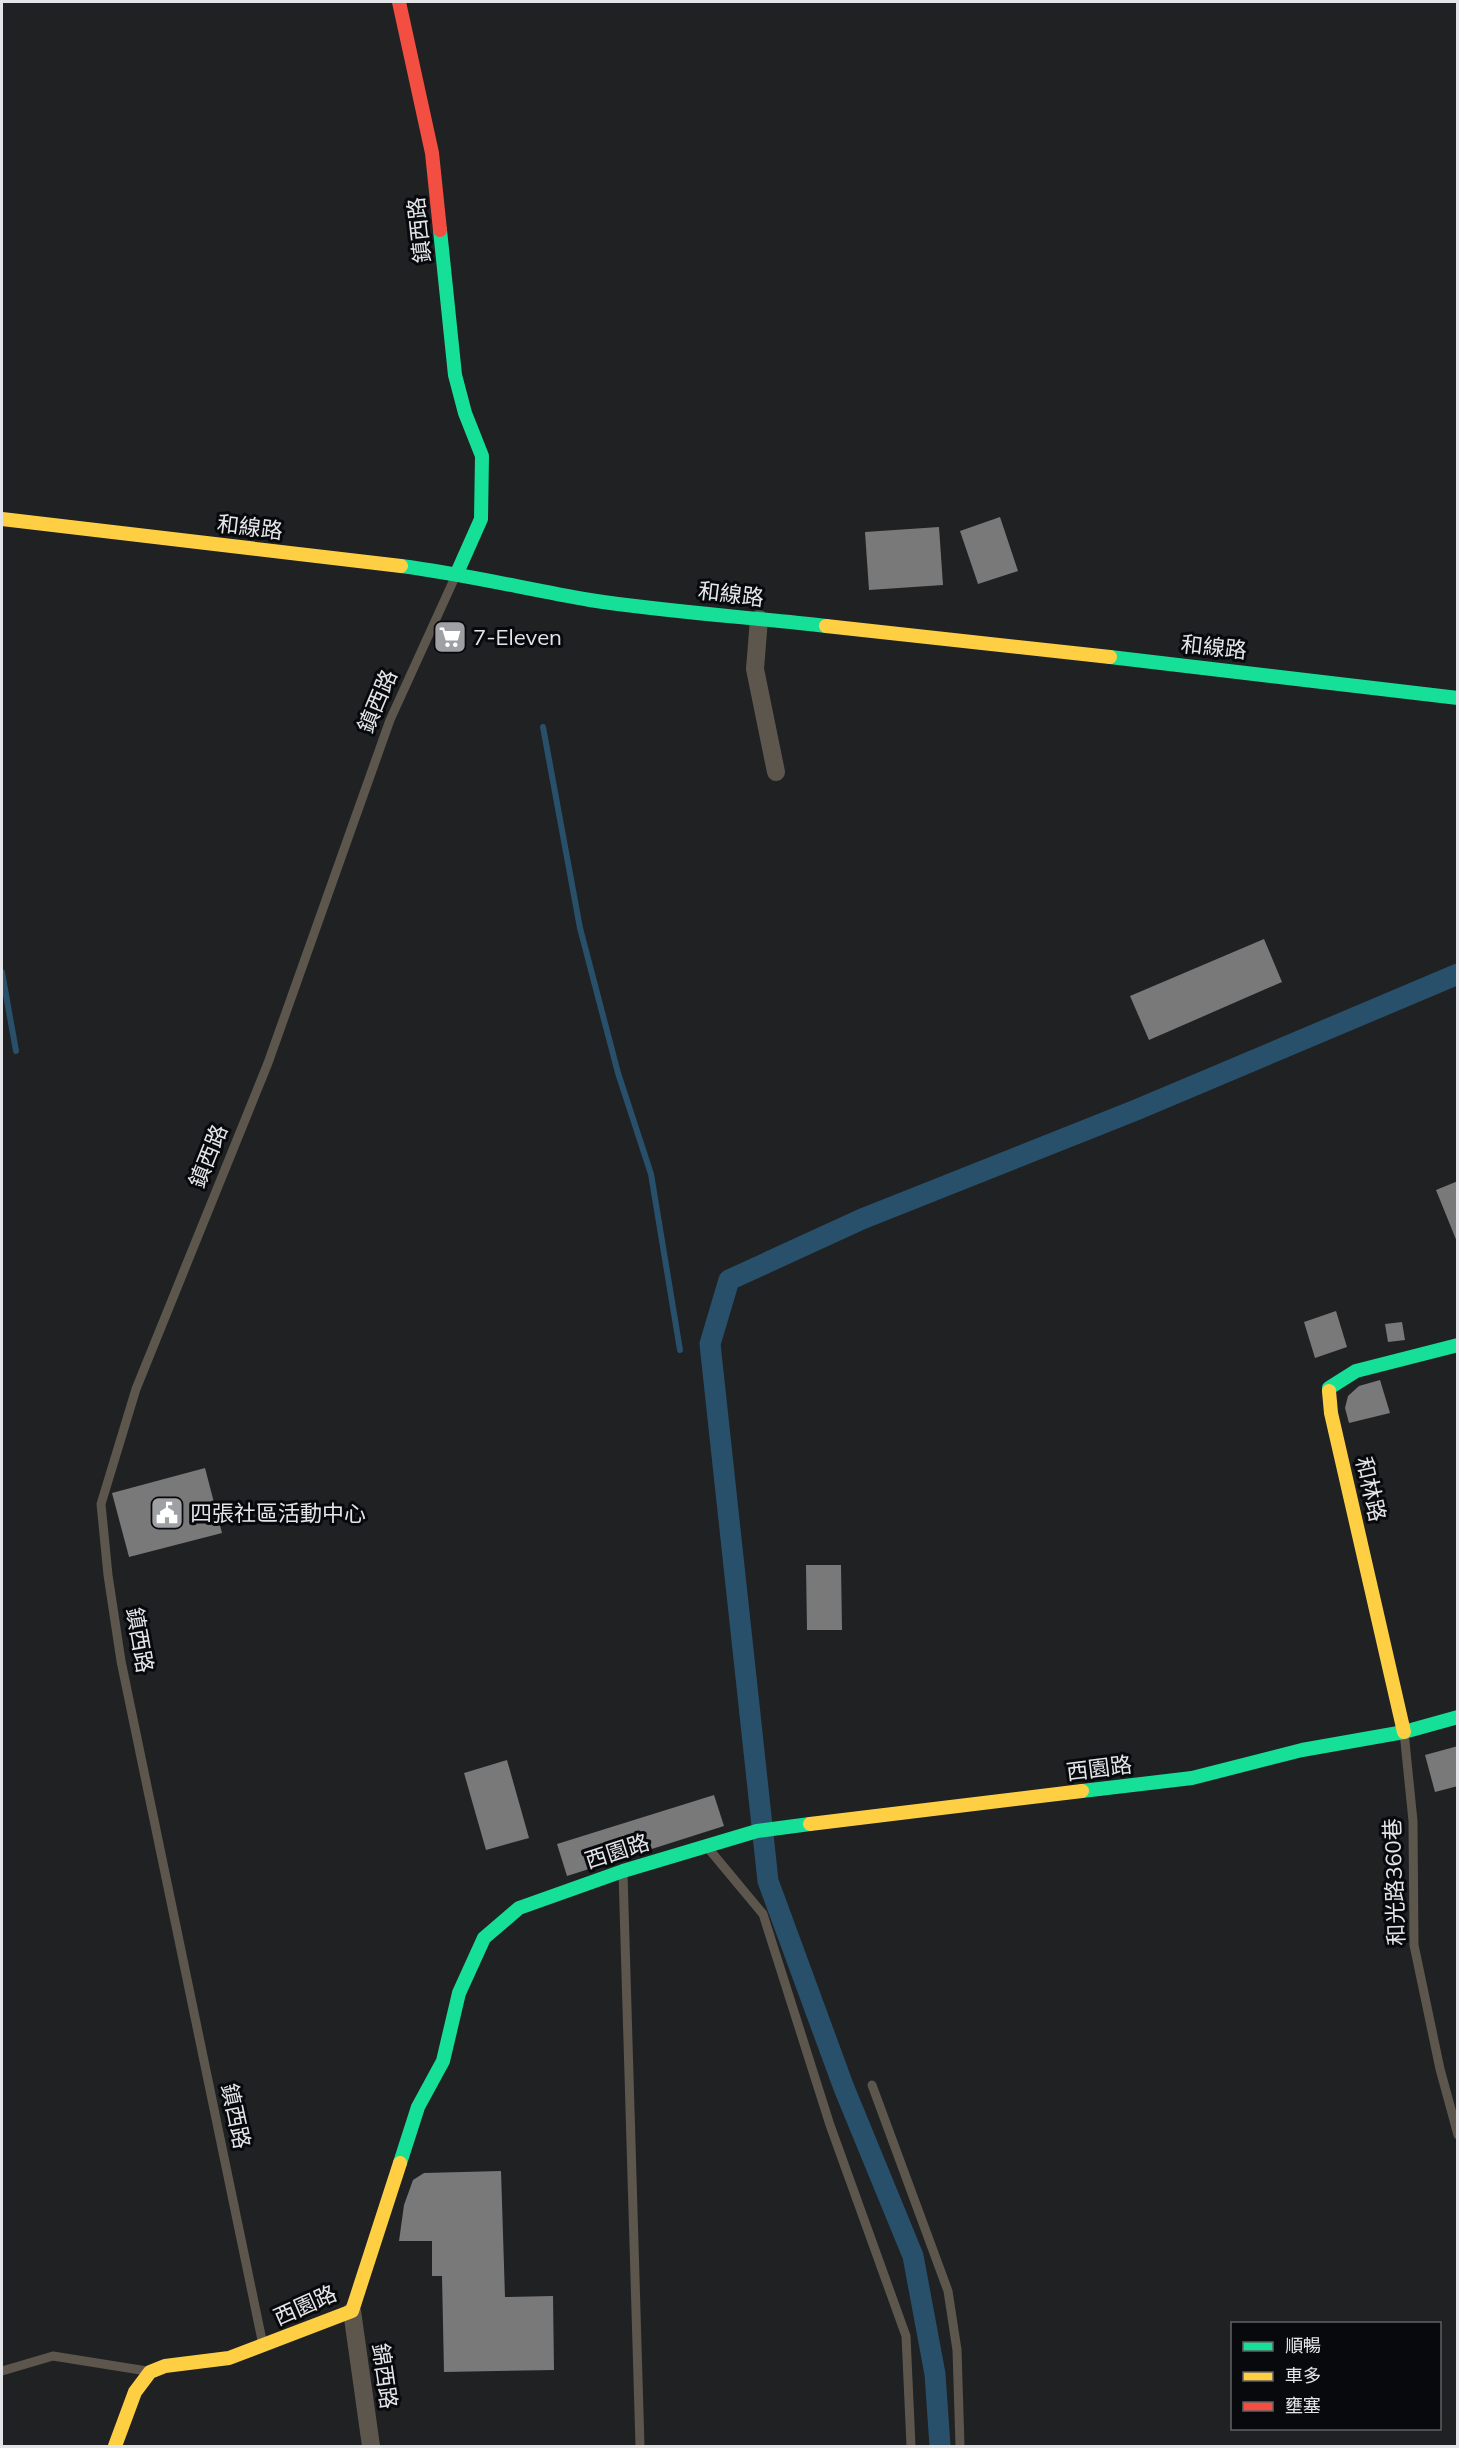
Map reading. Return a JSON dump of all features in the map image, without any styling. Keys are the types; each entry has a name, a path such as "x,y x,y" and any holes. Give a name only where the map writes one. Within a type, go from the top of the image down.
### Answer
{"street":[{"name":"鎮西路","path":"399,2 432,153 455,375 465,413 482,456 481,519 457,573"},
{"name":"和線路","path":"2,519 457,573 491,582 592,600 1267,674 1458,698"},
{"path":"759,619 755,669 776,772"},
{"name":"和林路","path":"1404,1732 1331,1413 1329,1388 1356,1371 1458,1345"},
{"name":"西園路","path":"150,2372 165,2366 229,2358 352,2311 418,2107 443,2061 459,1993 484,1938 519,1908 623,1870 757,1831 1192,1779 1302,1750 1404,1732 1458,1717"},
{"name":"錦西路","path":"352,2311 371,2446"},
{"path":"115,2446 135,2392 150,2372"}],"lane":[{"name":"鎮西路","path":"263,2346 121,1661 108,1575 101,1504 136,1389 268,1063 390,720 457,573"},
{"name":"和光路360巷","path":"1404,1732 1413,1821 1414,1945 1440,2069 1458,2134"},
{"path":"706,1845 763,1914 830,2125 906,2336 911,2446"},
{"path":"623,1870 640,2446"},
{"path":"872,2085 948,2291 957,2350 960,2446"},
{"path":"2,2371 53,2356 150,2372"}],"building":[{"path":"1000,517 1018,571 978,584 960,531"},
{"path":"939,527 943,585 869,590 865,532"},
{"path":"1264,939 1282,982 1149,1040 1130,996"},
{"path":"1458,1181 1458,1242 1457,1242 1436,1190"},
{"path":"1336,1311 1347,1347 1315,1358 1304,1322"},
{"path":"1402,1322 1405,1340 1388,1342 1385,1324"},
{"path":"1380,1380 1390,1413 1349,1423 1345,1408 1348,1396 1359,1386"},
{"name":"四張社區活動中心","path":"205,1468 222,1533 129,1557 112,1493"},
{"path":"806,1565 841,1565 842,1630 807,1630"},
{"path":"1458,1746 1458,1786 1435,1792 1425,1755"},
{"path":"507,1760 529,1838 486,1850 464,1773"},
{"path":"714,1795 724,1826 567,1876 557,1844"},
{"path":"501,2171 505,2297 553,2296 554,2370 444,2372 442,2276 432,2276 432,2241 399,2241 404,2205 413,2180 424,2173"}],"waterway":[{"path":"543,727 580,928 618,1073 651,1174 680,1350"},
{"path":"2,972 16,1051"},
{"path":"940,2446 935,2374 913,2256 844,2088 768,1881 710,1344 729,1280 862,1219 1136,1110 1458,974"}],"traffic: fast":[{"path":"440,230 455,375 465,413 482,456 481,519 457,573"},
{"path":"401,566 590,600 826,626"},
{"path":"1110,657 1458,698"},
{"path":"1329,1391 1329,1388 1356,1371 1458,1345"},
{"path":"1082,1791 1192,1778 1302,1750 1404,1732 1458,1717"},
{"path":"400,2163 418,2107 443,2061 459,1993 484,1938 519,1908 623,1871 757,1831 810,1824"}],"traffic: slow":[{"path":"2,519 401,566"},
{"path":"826,626 1110,657"},
{"path":"1329,1391 1331,1413 1404,1732"},
{"path":"810,1824 1082,1791"},
{"path":"115,2446 135,2392 150,2372 165,2366 229,2358 352,2311 400,2163"}],"traffic: jam":[{"path":"399,2 432,153 440,230"}],"place":[{"name":"7-Eleven","path":"450,637"},
{"name":"四張社區活動中心","path":"167,1513"}]}
